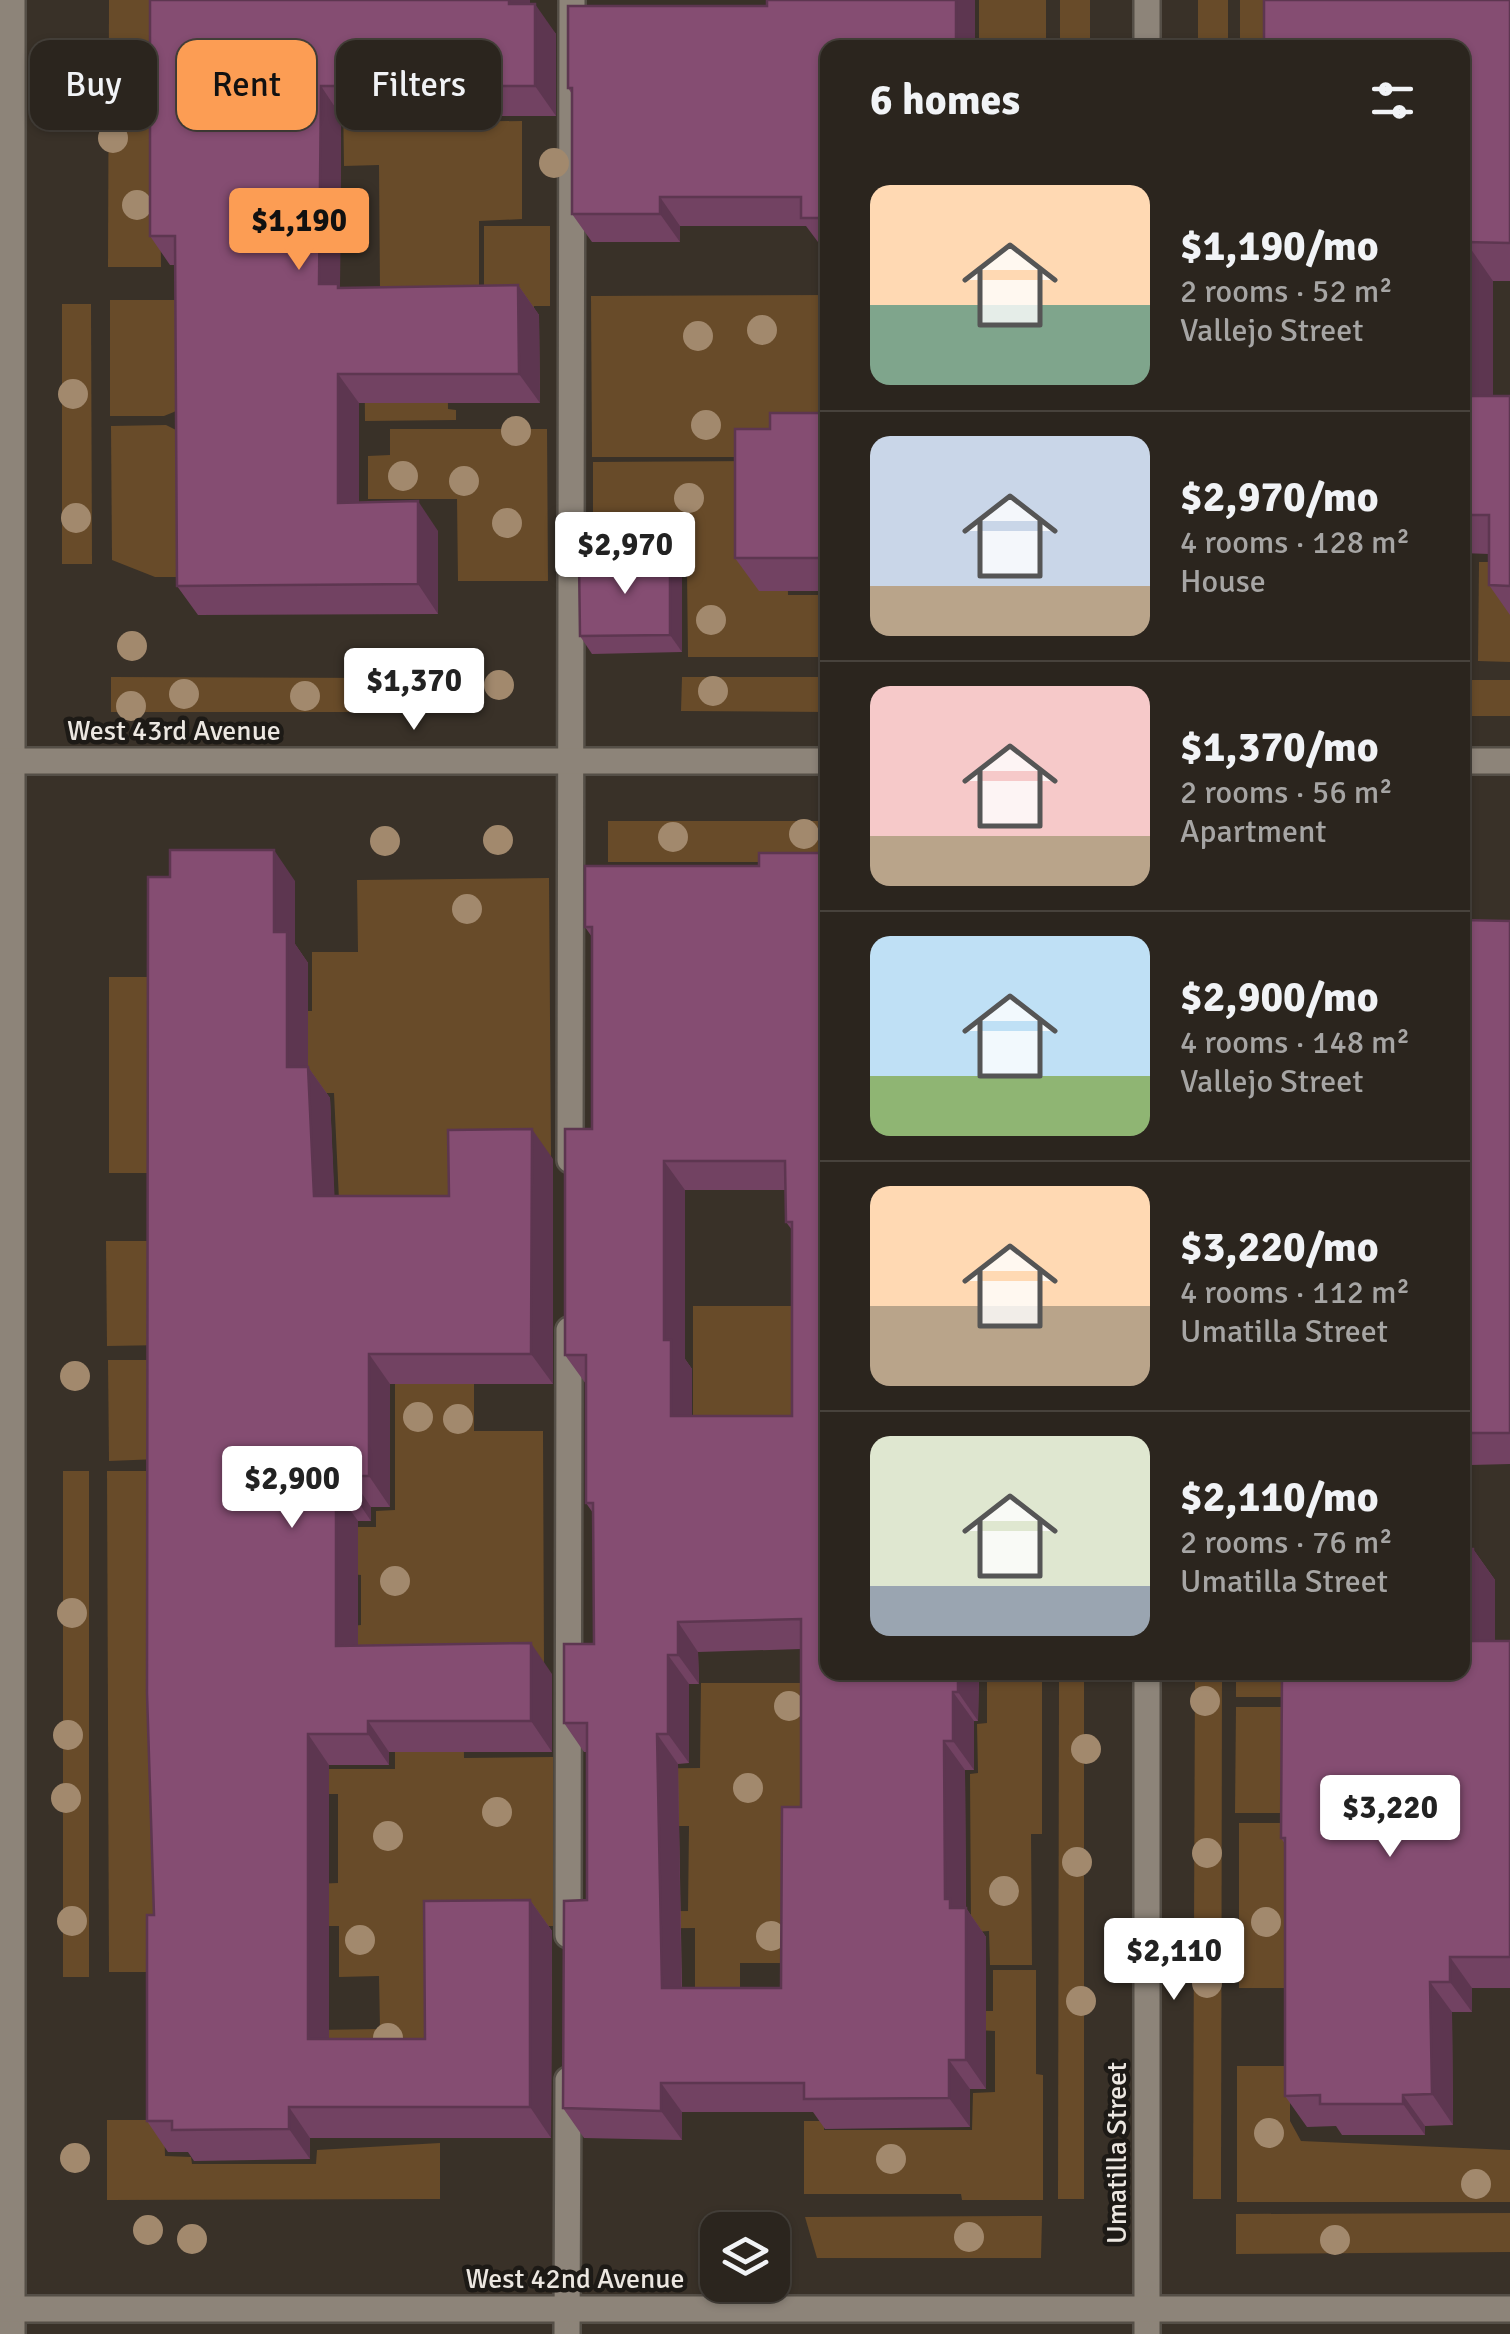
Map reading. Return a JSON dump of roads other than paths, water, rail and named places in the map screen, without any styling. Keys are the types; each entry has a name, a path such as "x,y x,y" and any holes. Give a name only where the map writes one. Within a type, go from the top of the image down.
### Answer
{"street":[{"path":"8,2317 6,761 12,0"},
{"path":"570,1189 572,0"},
{"path":"1147,0 1147,40"},
{"name":"West 43rd Avenue","path":"6,761 820,761"},
{"path":"1470,761 1510,761"},
{"path":"568,1968 570,1309"},
{"name":"Umatilla Street","path":"1147,1680 1147,2321"},
{"path":"568,2048 568,2321"},
{"name":"West 42nd Avenue","path":"8,2317 1147,2321 1510,2309"}]}
